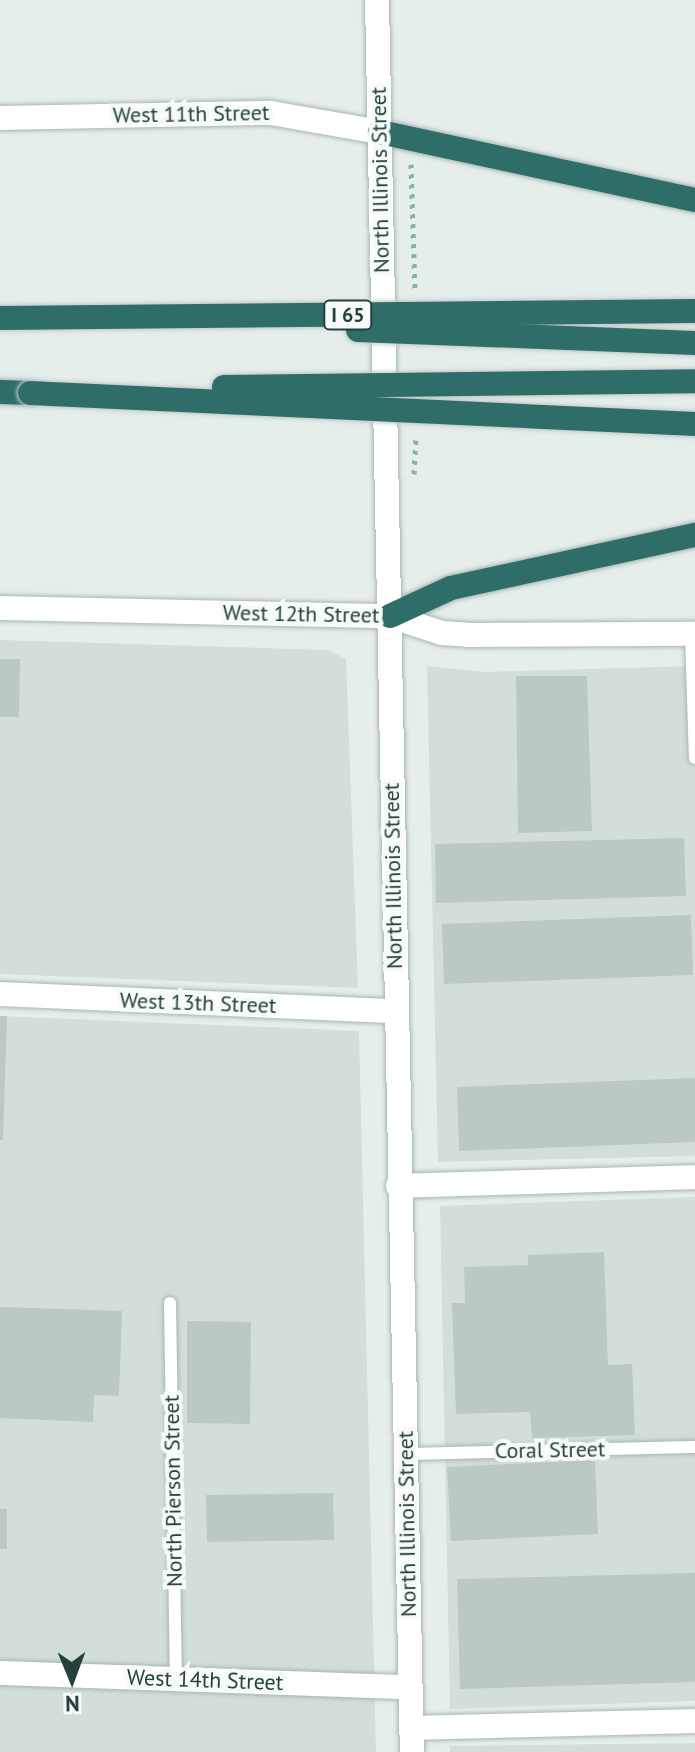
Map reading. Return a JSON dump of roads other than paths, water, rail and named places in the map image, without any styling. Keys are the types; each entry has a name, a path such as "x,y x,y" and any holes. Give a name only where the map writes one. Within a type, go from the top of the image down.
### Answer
{"highway":[{"path":"380,132 695,200"},
{"name":"I 65","path":"0,318 695,311"},
{"path":"86,317 695,343"},
{"path":"30,393 519,379 695,381"},
{"path":"0,392 695,424"},
{"path":"390,616 451,588 695,535"}],"street":[{"name":"North Illinois Street","path":"377,0 398,1186 412,1740"},
{"name":"West 11th Street","path":"0,118 271,113 380,132"},
{"name":"West 12th Street","path":"0,608 390,616 442,633 468,635 693,634"},
{"name":"West 13th Street","path":"0,994 395,1011"},
{"path":"398,1186 695,1177"},
{"name":"West 14th Street","path":"0,1673 410,1687"},
{"path":"412,1740 695,1721"}],"lane":[{"path":"693,634 695,758"},
{"name":"North Pierson Street","path":"170,1303 176,1679"},
{"name":"Coral Street","path":"405,1454 695,1447"}]}
